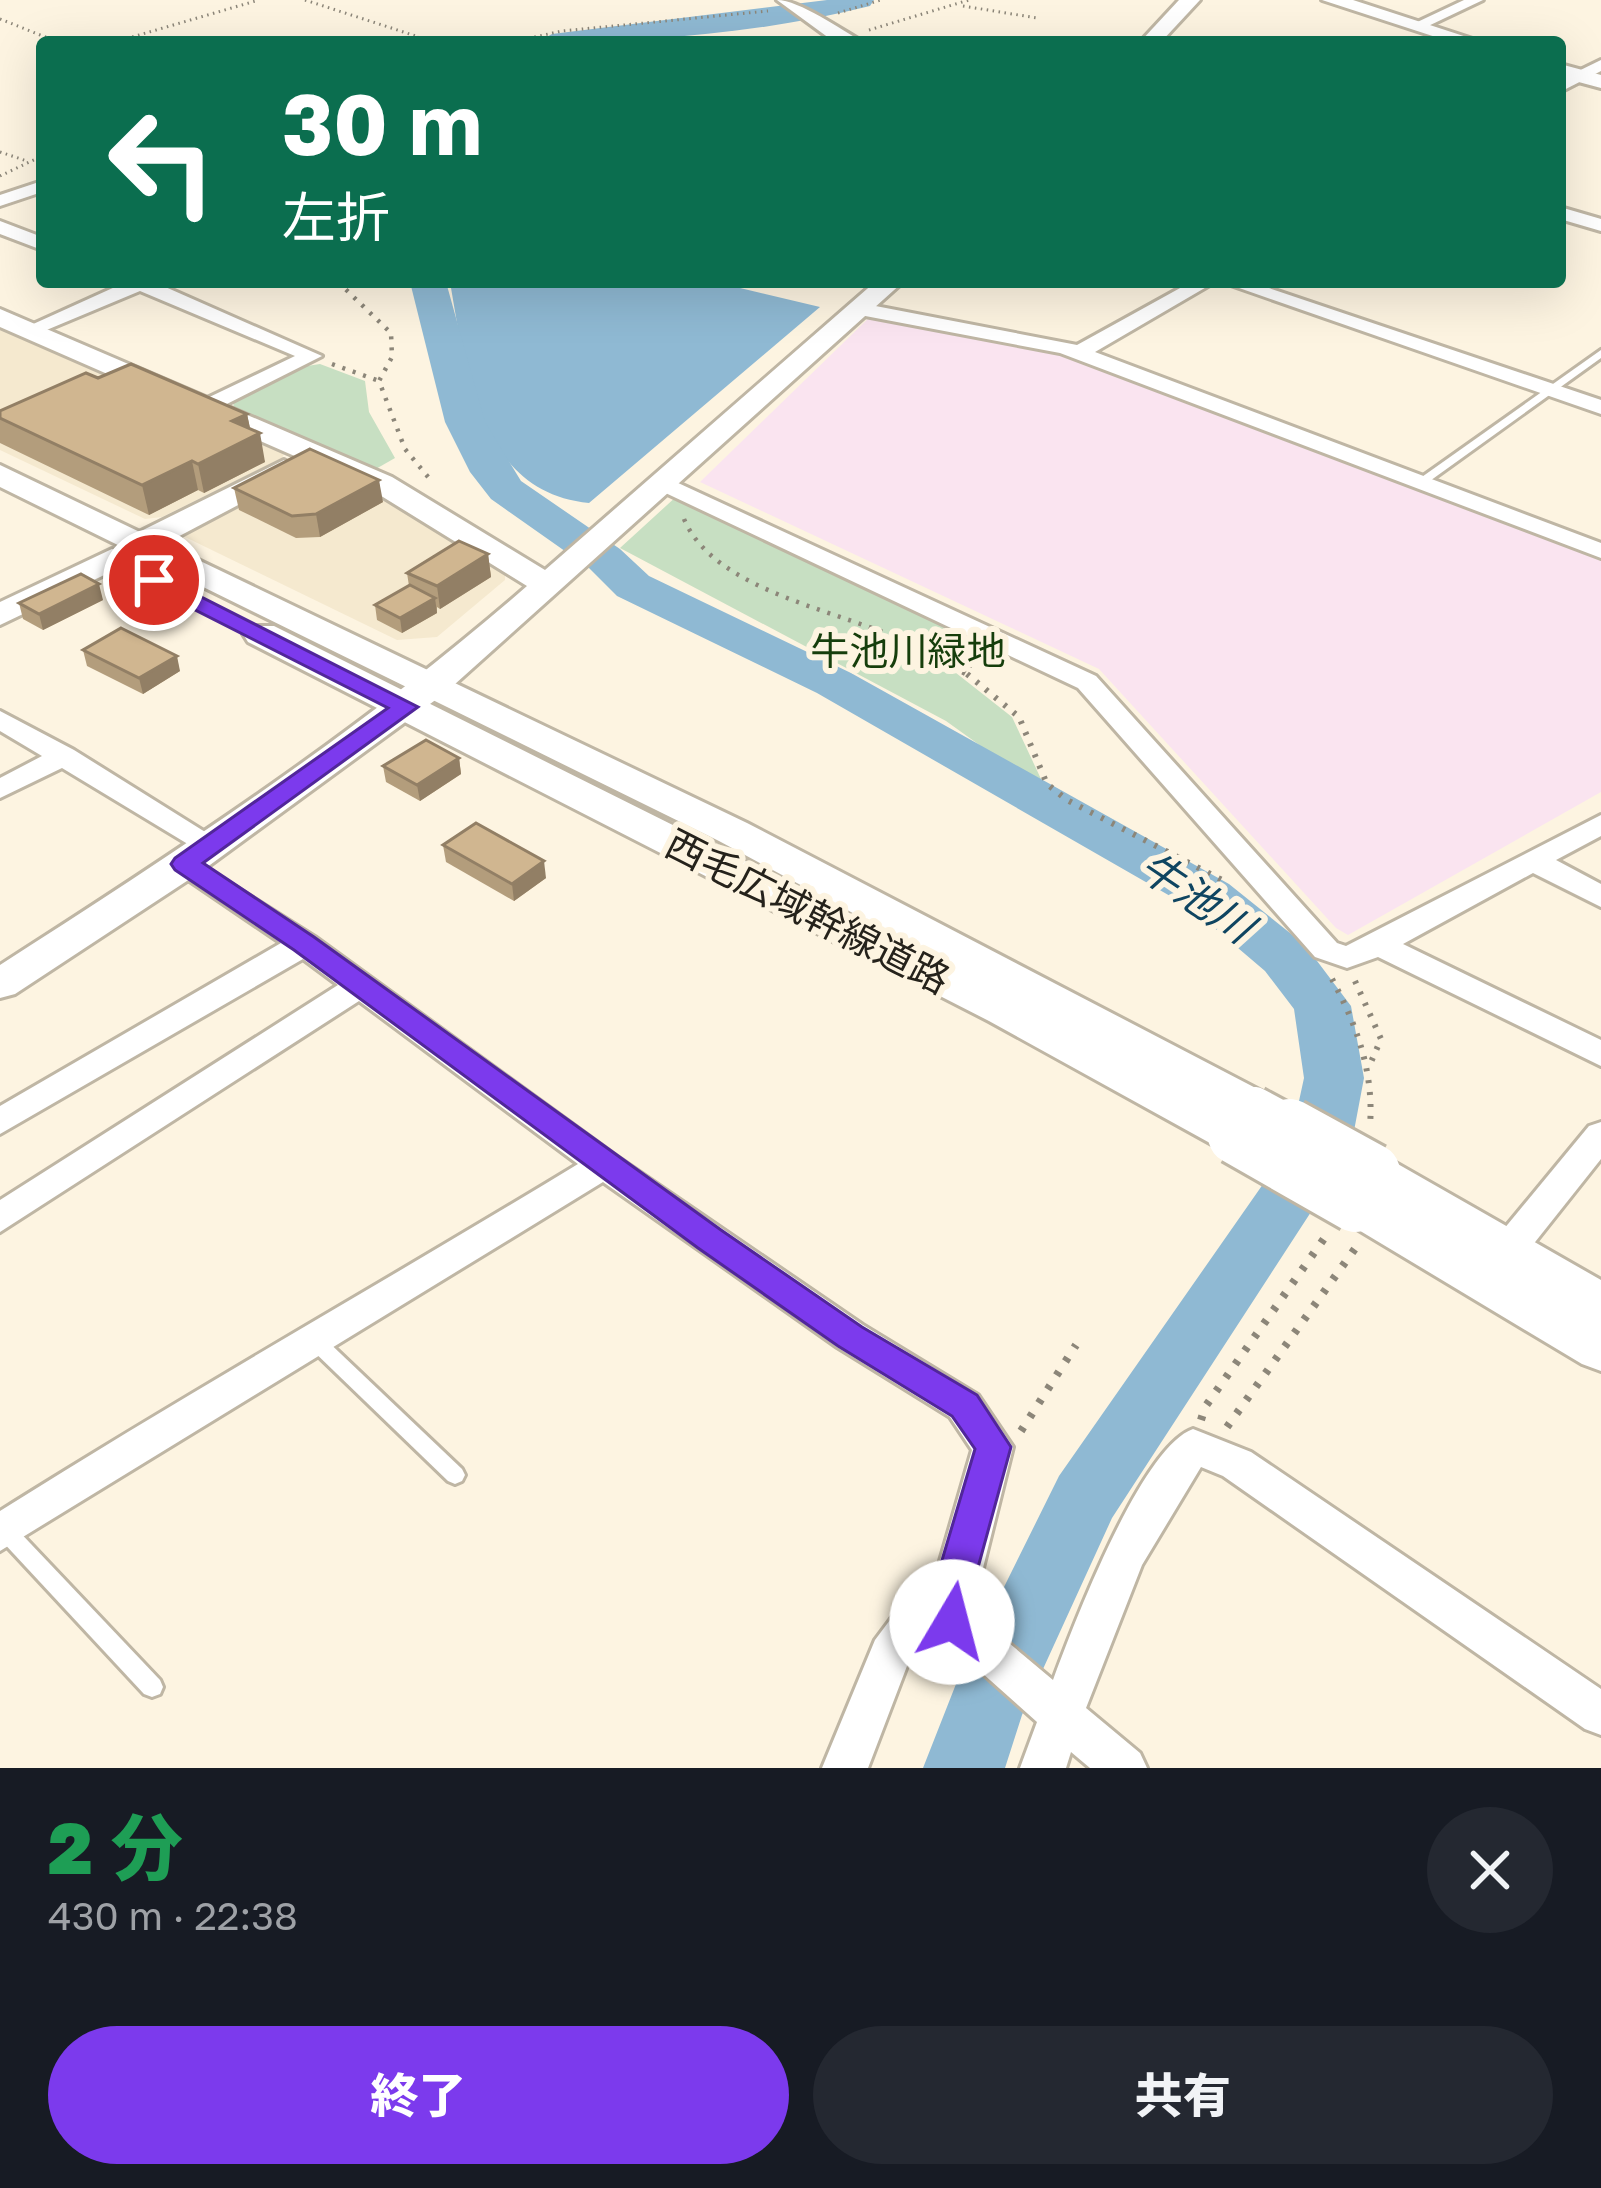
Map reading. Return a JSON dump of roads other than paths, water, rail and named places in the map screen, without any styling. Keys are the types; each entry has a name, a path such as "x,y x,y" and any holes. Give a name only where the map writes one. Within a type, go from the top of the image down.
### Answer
{"main road":[{"name":"西毛広域幹線道路","path":"0,475 126,552"},
{"name":"西毛広域幹線道路","path":"0,502 126,552 419,696 1005,1010 1245,1122 1601,1348"},
{"name":"西毛広域幹線道路","path":"1358,1194 1507,1251 1601,1305"}],"street":[{"path":"1156,36 1190,0"},
{"path":"1331,0 1453,36"},
{"path":"1419,25 1476,0"},
{"path":"801,11 841,36"},
{"path":"1566,78 1601,64"},
{"path":"1566,78 1601,82"},
{"path":"0,201 36,188"},
{"path":"1566,215 1601,226"},
{"path":"0,227 36,242"},
{"path":"30,330 128,288"},
{"path":"152,288 311,356 207,407"},
{"path":"0,984 198,854 419,696 883,288"},
{"path":"1079,352 1194,288"},
{"path":"1250,288 1601,407"},
{"path":"860,309 1079,352 1601,550"},
{"path":"0,316 396,490 517,568 561,573"},
{"path":"0,615 313,454"},
{"path":"663,483 1087,682 1325,950 1347,958 1372,956 1601,1054"},
{"path":"0,719 64,756 198,854 304,944 604,1165 850,1336 964,1406 993,1447 957,1620"},
{"path":"0,789 64,756"},
{"path":"1372,956 1479,886 1536,862 1601,824"},
{"path":"1536,862 1601,897"},
{"path":"0,1122 304,944"},
{"path":"0,1218 359,986"},
{"path":"1507,1251 1601,1135"},
{"path":"2,1532 165,1427 338,1329 604,1165"},
{"path":"1042,1768 1051,1708 1174,1469 1203,1449 1601,1714"},
{"path":"844,1768 890,1654 917,1618 957,1620 1124,1768"}],"lane":[{"path":"1423,482 1601,352"},
{"path":"314,1340 455,1475"},
{"path":"2,1532 152,1687"}],"water":[{"path":"451,288 740,288 820,307 589,503 552,494 523,476 501,451 484,421"}],"waterway":[{"name":"牛池川","path":"604,36 811,12 861,0"},
{"name":"牛池川","path":"429,288 465,422 477,449 506,490 604,558 633,586 834,683 1210,896 1285,958 1322,1006 1334,1078 1319,1152 1085,1498 984,1711 964,1768"}],"park label":[{"name":"牛池川緑地","path":"908,650"}]}
